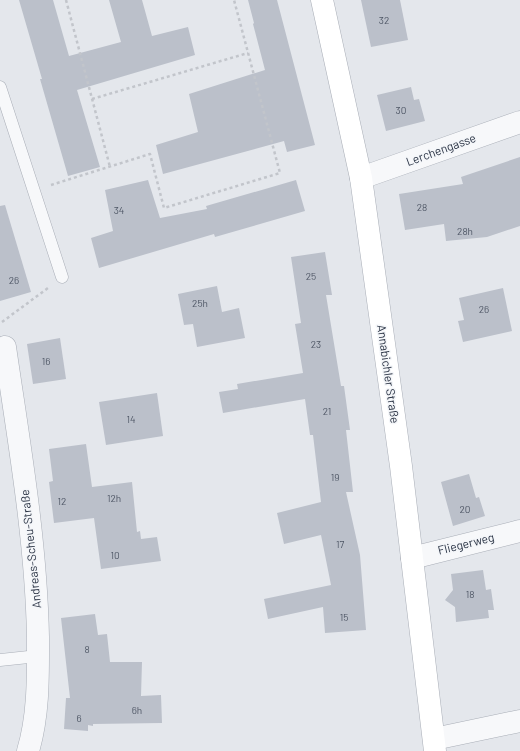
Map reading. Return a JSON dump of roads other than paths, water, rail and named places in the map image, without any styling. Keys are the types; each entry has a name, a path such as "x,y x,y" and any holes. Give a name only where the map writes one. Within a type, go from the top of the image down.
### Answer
{"street":[{"name":"Annabichler Straße","path":"322,0 362,178 435,745"},
{"name":"Lerchengasse","path":"362,178 520,122"},
{"name":"Andreas-Scheu-Straße","path":"5,347 32,533 37,614 38,689 33,735 28,751"},
{"name":"Fliegerweg","path":"412,558 520,531"},
{"path":"435,745 520,721"}],"lane":[{"path":"0,87 62,277"},
{"path":"0,660 38,656"}]}
